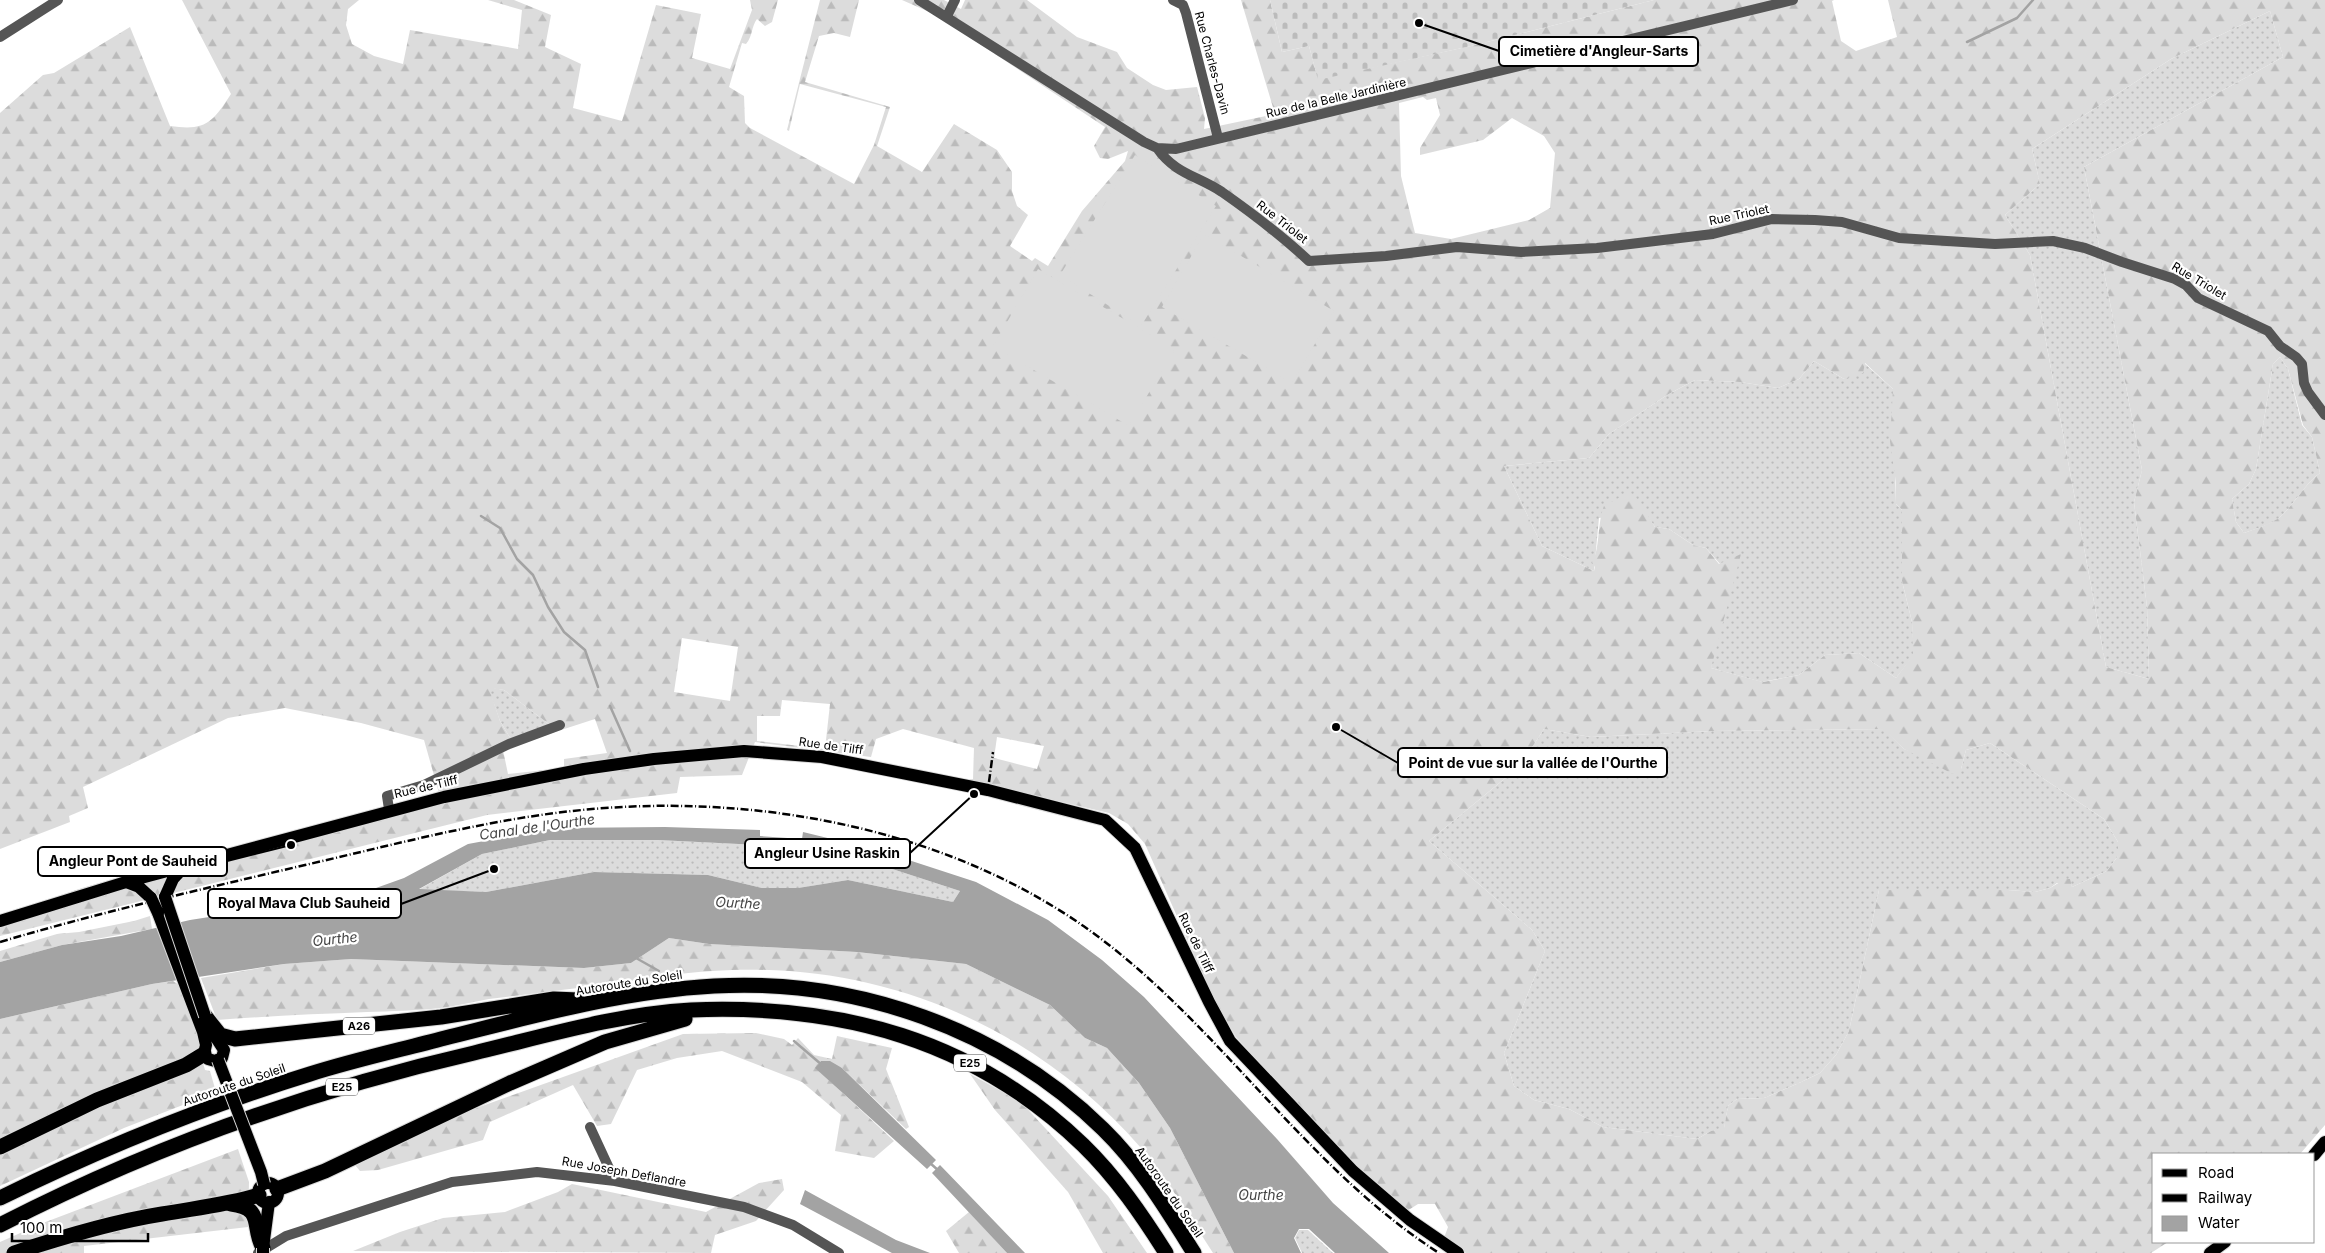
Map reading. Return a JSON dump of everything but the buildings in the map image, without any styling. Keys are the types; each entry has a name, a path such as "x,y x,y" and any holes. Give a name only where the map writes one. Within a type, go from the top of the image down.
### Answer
{"highway":[{"name":"Autoroute du Soleil","path":"0,1198 125,1141 217,1106 310,1074 602,1000 714,986 793,986 879,1002 944,1024 1015,1062 1055,1090 1103,1129 1146,1180 1194,1253"},
{"name":"A26","path":"214,1049 277,1036 441,1017 554,999 602,1000"},
{"name":"E25","path":"0,1224 133,1161 224,1126 318,1094 406,1069 584,1027 661,1014 763,1009 843,1019 898,1033 971,1064 1031,1103 1085,1147 1125,1193 1166,1253"},
{"path":"14,1253 44,1243 161,1214 231,1204 267,1193 325,1171 510,1083 605,1042 683,1020 702,1011"},
{"path":"205,1016 220,1035 235,1039 277,1036"},
{"path":"0,1146 97,1100 186,1065 214,1049"},
{"path":"231,1204 246,1206 254,1213 258,1225 258,1238 263,1251"}],"main road":[{"name":"Rue de Tilff","path":"150,885 186,866 389,810 510,782 654,759 744,751 822,757 891,769 988,790 1105,820 1135,848 1209,1002 1230,1041 1352,1172 1410,1220 1458,1253"},
{"path":"165,897 173,879 186,866"},
{"path":"0,921 126,882 150,885 165,897 205,1016 214,1049"},
{"path":"150,885 189,994 214,1049 262,1172 267,1193 263,1251"},
{"path":"2315,1154 2325,1142"},
{"path":"2210,1253 2224,1243"}],"street":[{"name":"Rue de la Belle Jardinière","path":"918,0 1144,142 1157,148 1176,149 1793,0"},
{"path":"946,16 955,0"},
{"name":"Rue Charles-Davin","path":"1173,0 1183,5 1186,13 1218,138"},
{"path":"0,36 52,1"},
{"name":"Rue Triolet","path":"1157,148 1166,161 1186,174 1223,193 1276,232 1309,261 1386,256 1457,247 1521,252 1604,247 1713,234 1772,219 1842,222 1899,238 1996,244 2053,241 2073,245 2175,279 2186,285 2198,298 2268,331 2280,346 2296,357 2302,364 2304,383 2325,415"},
{"path":"389,810 387,796 424,785 509,744 560,725"},
{"path":"590,1127 615,1181"},
{"name":"Rue Joseph Deflandre","path":"263,1251 286,1236 452,1182 538,1172 615,1181 744,1207 793,1225 839,1253"}],"green space":[{"path":"182,0 359,0 348,9 346,25 352,44 374,56 403,64 410,30 518,49 522,10 488,0 514,0 551,15 545,47 581,64 573,108 622,121 656,5 701,14 692,58 730,69 752,10 750,0 778,0 772,22 765,26 757,19 748,41 746,44 742,43 729,87 744,96 745,123 750,128 854,184 874,145 886,107 800,84 789,131 787,130 820,0 859,0 850,37 834,33 819,36 805,82 890,107 877,146 922,172 954,124 997,150 1012,172 1012,191 1017,206 1028,215 1010,246 1032,261 1035,258 1048,266 1082,211 1125,161 1128,151 1108,159 1100,158 1094,146 1105,127 936,15 902,0 944,0 961,9 965,0 1027,0 1077,37 1117,52 1127,68 1153,85 1166,90 1197,87 1205,118 1204,129 1275,114 1241,0 1270,0 1282,52 1309,46 1318,79 1471,46 1654,0 1834,0 1832,1 1841,41 1856,51 1897,37 1888,0 2325,0 2325,1125 2301,1153 2152,1153 2152,1243 2166,1243 2151,1253 1466,1253 1444,1238 1448,1227 1435,1204 1418,1204 1407,1211 1345,1160 1236,1037 1214,1000 1145,844 1128,824 1109,813 968,780 973,779 974,748 903,729 876,739 871,757 755,742 742,775 680,777 677,793 487,815 0,936 0,916 82,888 439,793 424,740 361,723 285,708 228,718 83,787 88,808 69,816 70,822 0,849 0,113 43,75 54,73 130,27 170,126 200,126 207,123 219,112 231,94","holes":["2270,11 2283,57 2084,167 2142,470 2134,502 2147,607 2149,679 2106,667 2030,255 2005,215 2040,184 2032,149 2171,59","1423,97 1427,100 1436,98 1440,115 1420,148 1420,155 1483,140 1512,118 1544,136 1555,153 1550,208 1529,220 1451,239 1415,233 1401,176 1399,103","2280,357 2288,369 2303,425 2312,437 2320,473 2280,517 2268,524 2244,533 2236,522 2232,499 2249,484 2256,469 2273,364","1814,361 1844,379 1863,373 1865,363 1893,389 1890,441 1896,483 1896,504 1902,510 1902,581 1912,622 1913,655 1896,678 1859,653 1825,655 1799,675 1763,682 1711,668 1741,554 1719,564 1706,548 1693,545 1669,529 1655,527 1635,496 1624,495 1604,506 1600,520 1595,557 1592,562 1595,567 1594,571 1542,546 1504,466 1589,458 1609,434 1667,395 1695,380 1740,382 1778,388 1799,379","682,638 738,647 730,701 674,692","489,688 504,690 558,731 595,719 607,753 564,759 564,768 508,774 503,750 515,746 500,721","782,700 830,704 825,749 757,741 757,716 780,716","1544,729 1591,737 1714,731 1883,729 1904,749 1953,774 1961,769 1966,750 1990,743 2104,819 2118,842 2118,856 2107,871 2072,887 2070,879 2065,879 2050,888 2035,892 2008,890 1879,890 1849,1031 1836,1055 1820,1073 1799,1083 1764,1098 1737,1099 1728,1106 1724,1128 1711,1131 1697,1139 1603,1127 1569,1109 1534,1100 1514,1086 1504,1053 1545,951 1532,930 1429,841 1520,766","997,737 1044,746 1037,769 994,758"]},
{"path":"1270,0 1654,0 1471,46 1318,80 1309,46 1282,52"},
{"path":"2270,11 2283,57 2084,167 2142,470 2134,502 2147,607 2149,679 2106,667 2030,255 2005,215 2040,184 2032,149 2171,59"},
{"path":"1135,155 1216,206 1141,326 1060,275"},
{"path":"1204,234 1334,311 1292,383 1162,307"},
{"path":"1038,269 1175,349 1129,426 993,346"},
{"path":"2280,357 2288,369 2302,425 2312,437 2320,473 2280,517 2268,525 2244,533 2236,522 2232,499 2249,484 2256,469 2273,364"},
{"path":"1814,361 1844,379 1864,363 1893,389 1896,504 1902,510 1902,581 1912,622 1914,655 1896,678 1859,653 1825,655 1799,675 1762,682 1711,668 1720,564 1706,548 1693,545 1669,529 1655,527 1645,513 1599,518 1594,571 1542,546 1504,466 1589,458 1609,434 1667,395 1695,380 1740,382 1778,388 1799,379"},
{"path":"488,687 504,690 558,731 515,746 500,721"},
{"path":"1544,729 1591,737 1714,731 1884,729 1904,749 1961,769 1966,750 1990,743 2104,819 2118,842 2118,856 2107,871 2072,887 2071,884 2057,883 2050,888 2035,892 2008,890 1879,890 1849,1031 1836,1055 1820,1073 1764,1098 1737,1099 1728,1106 1724,1129 1711,1131 1697,1139 1603,1127 1569,1109 1534,1100 1514,1086 1504,1053 1545,951 1532,930 1429,841 1520,766"},
{"path":"550,840 658,840 759,845 760,840 802,842 802,847 877,864 960,891 953,902 848,880 798,888 762,888 708,875 594,872 486,892 418,890 482,854"},
{"path":"150,916 152,929 62,945 0,962 0,951 57,934 79,932"},
{"path":"669,938 709,944 857,952 966,964 1050,1005 1085,1038 1107,1048 1139,1083 1170,1128 1234,1253 1213,1253 1170,1186 1141,1148 1100,1106 1055,1069 1007,1038 956,1012 903,992 848,979 791,971 732,970 671,975 489,999 431,1009 217,1020 201,978 284,964 351,959 584,968 631,963"},
{"path":"173,981 178,984 201,1040 199,1049 205,1070 210,1071 216,1092 124,1128 0,1186 0,1019 152,984"},
{"path":"756,1033 784,1039 792,1045 798,1038 814,1055 832,1059 837,1036 892,1048 886,1069 909,1127 906,1129 842,1068 821,1061 816,1068 894,1141 874,1158 835,1151 841,1115 802,1082 722,1051 677,1058 637,1070 611,1124 597,1126 573,1085 490,1122 483,1140 378,1170 360,1171 355,1165 468,1111 683,1034"},
{"path":"970,1074 1021,1102 1108,1196 1147,1253 1103,1253 1068,1192 995,1110"},
{"path":"238,1149 249,1182 248,1227 84,1246 84,1253 0,1253 0,1242 43,1223"},
{"path":"782,1179 784,1190 756,1221 715,1235 711,1253 353,1251 400,1232 443,1218 505,1212 558,1192 572,1184 706,1212 759,1183"},
{"path":"969,1212 1007,1253 959,1253 946,1231"},
{"path":"1299,1230 1308,1230 1333,1253 1302,1253 1295,1238"}],"water":[{"name":"Ourthe","path":"665,827 760,830 760,836 802,839 803,832 881,851 976,882 1048,920 1102,960 1144,997 1277,1139 1333,1203 1389,1253 1335,1253 1309,1229 1299,1229 1294,1238 1301,1253 1234,1253 1170,1128 1139,1083 1107,1048 1085,1038 1050,1005 966,964 857,952 709,944 669,938 631,963 584,968 351,959 284,964 152,984 0,1019 0,962 62,945 121,936 190,920 362,893 404,878 468,844 555,828","holes":["550,840 658,840 759,845 760,840 802,842 802,847 877,864 960,891 953,902 848,880 798,888 762,888 708,875 594,872 486,892 419,889 482,854"]},
{"path":"821,1061 830,1061 842,1068 936,1160 927,1169 815,1068"},
{"path":"940,1165 1025,1253 1007,1253 932,1173"},
{"path":"805,1190 896,1240 930,1253 892,1253 800,1204"}],"waterway":[{"path":"1967,42 2017,18 2033,0"},
{"path":"481,516 500,528 517,559 533,575 548,607 564,632 585,650 598,687"},
{"path":"610,706 630,751"},
{"path":"636,958 659,971"},
{"path":"794,1041 822,1065"},
{"path":"930,1163 939,1171"}],"railway":[{"path":"989,782 993,752"},
{"path":"0,942 152,901 374,849 512,819 547,814 651,806 720,807 790,815 859,828 926,847 991,873 1052,906 1109,945 1193,1021 1310,1144 1350,1183 1393,1220 1439,1253"}],"place":[{"name":"Cimetière d'Angleur-Sarts","path":"1419,23"},
{"name":"Point de vue sur la vallée de l'Ourthe","path":"1336,727"},
{"name":"Angleur Usine Raskin","path":"974,794"},
{"name":"Angleur Pont de Sauheid","path":"291,845"},
{"name":"Royal Mava Club Sauheid","path":"494,869"}],"water label":[{"name":"Canal de l'Ourthe","path":"537,827"}]}
